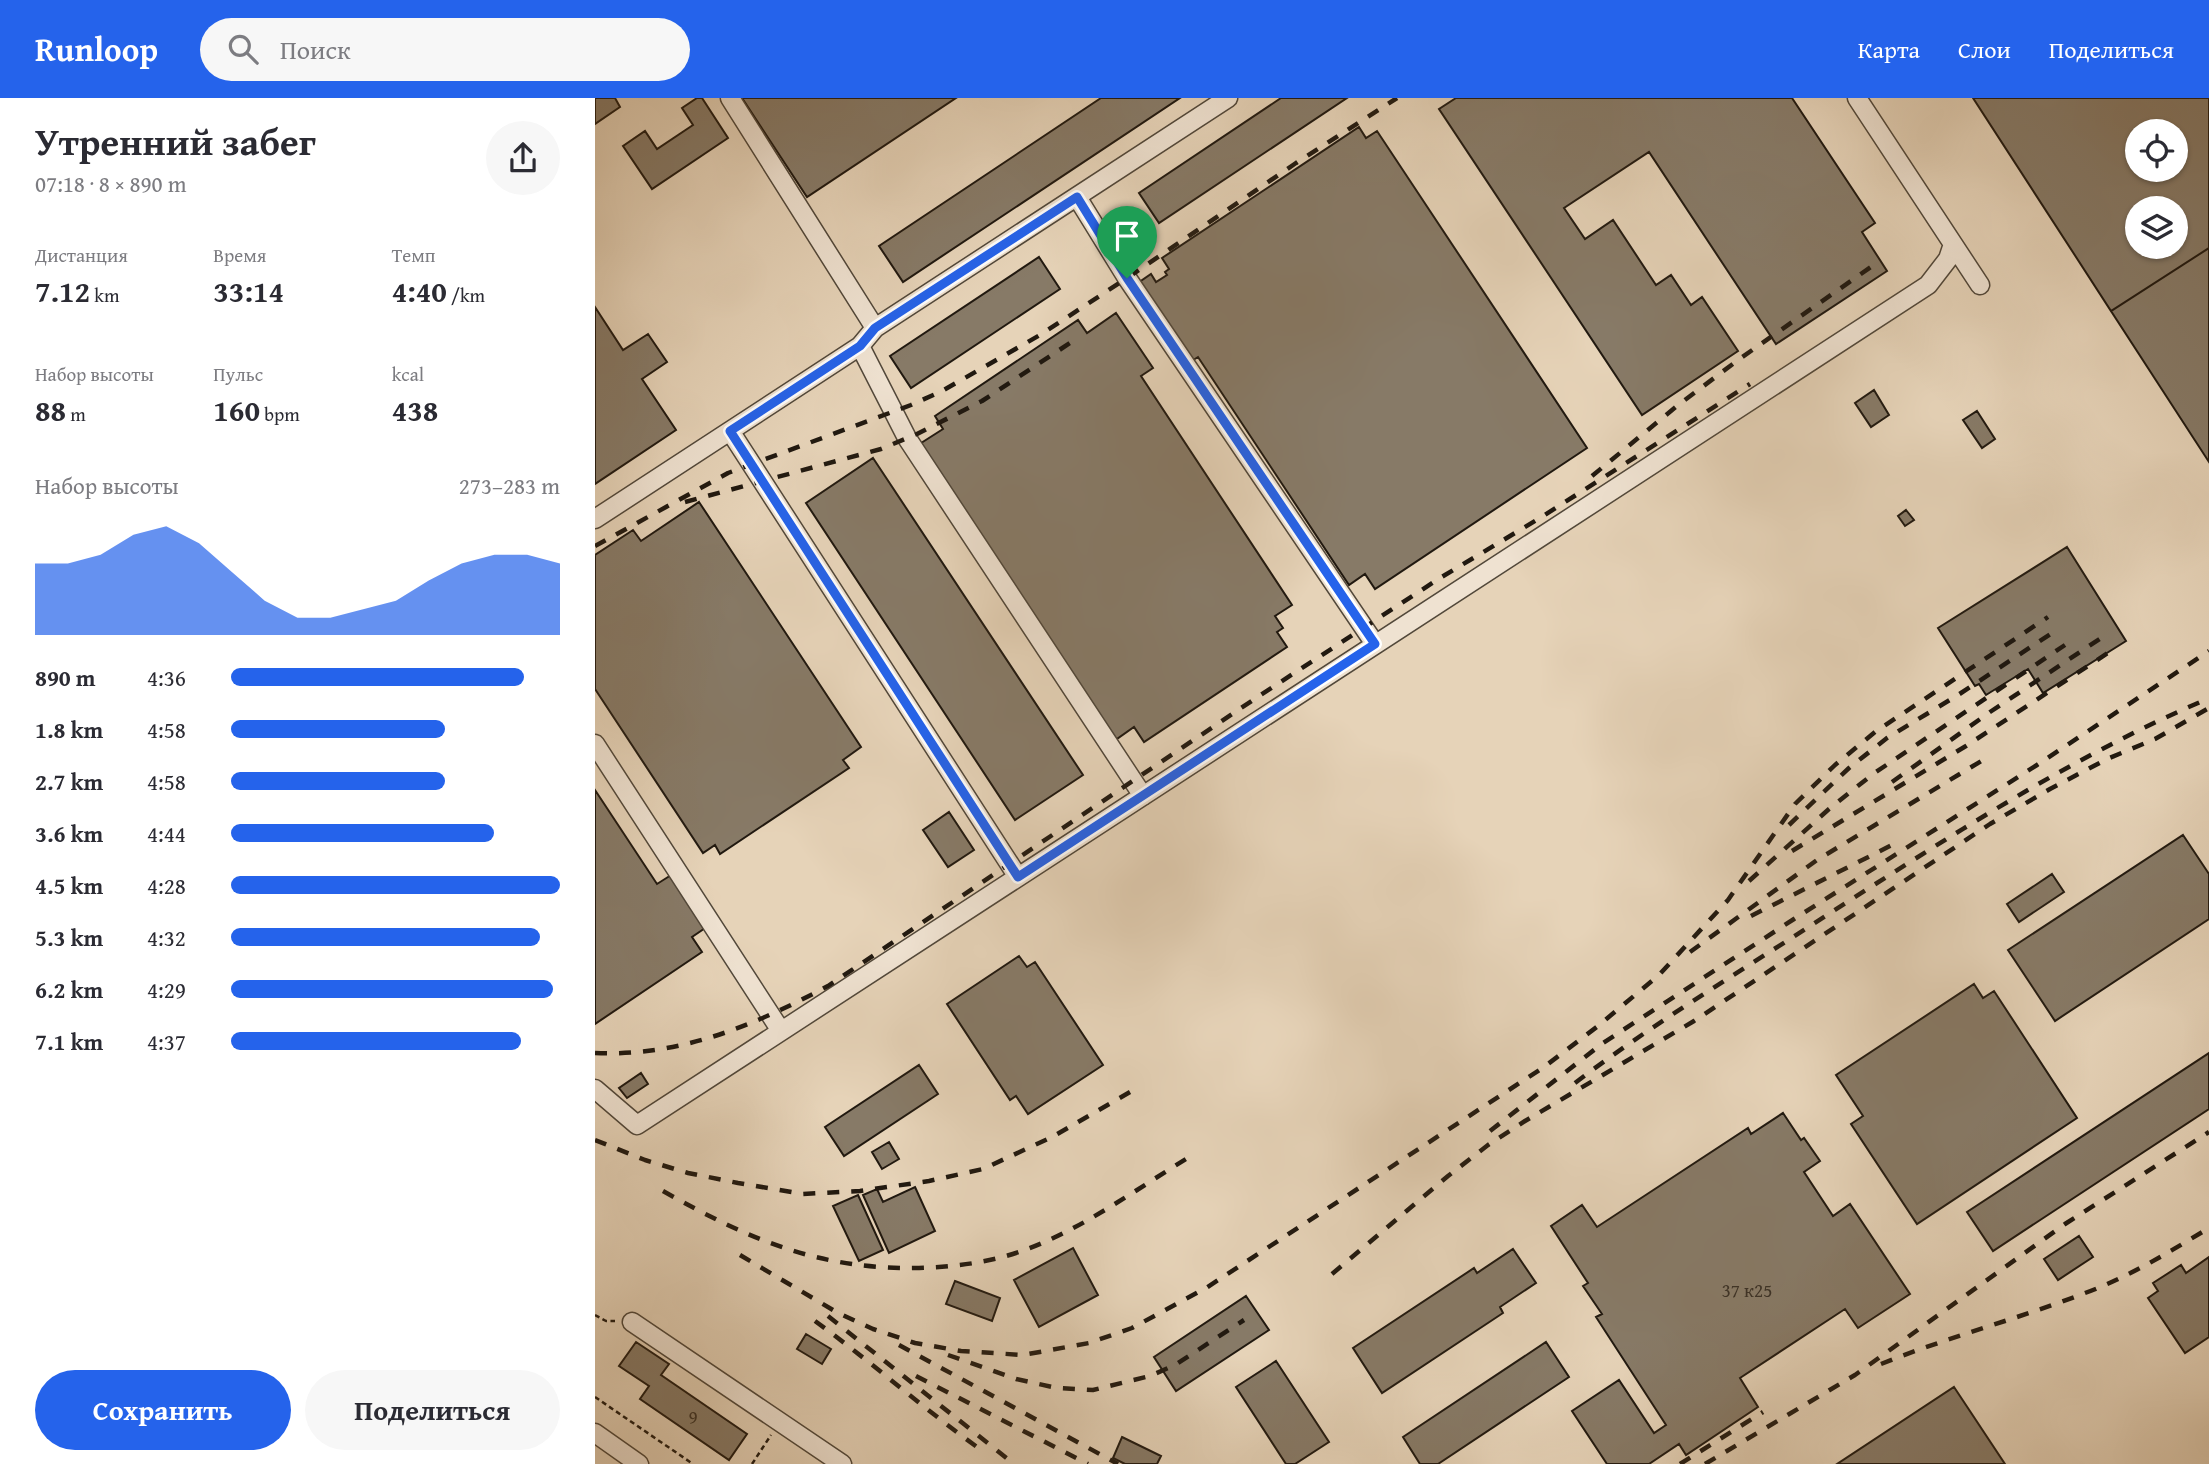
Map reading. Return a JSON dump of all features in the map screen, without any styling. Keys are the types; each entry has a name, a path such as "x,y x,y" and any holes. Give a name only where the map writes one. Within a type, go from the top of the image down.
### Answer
{"street":[{"path":"730,98 875,328"},
{"path":"595,519 860,346 875,328 1228,98"},
{"path":"1857,98 1980,285"},
{"path":"1077,197 1127,278 1375,644"},
{"path":"595,1089 637,1125 1928,285 1948,259 1953,244"},
{"path":"860,346 907,438 1143,796"},
{"path":"730,431 1018,877"},
{"path":"595,744 781,1031"},
{"path":"632,1322 842,1464"},
{"path":"595,1433 639,1464"}],"path":[{"path":"595,1315 606,1321 632,1322"},
{"path":"595,1397 693,1464"},
{"path":"752,1464 780,1422"}],"building":[{"path":"595,98 615,98 620,107 595,124"},
{"path":"697,98 702,98 728,138 652,189 623,146 645,131 657,149 693,125 682,108"},
{"path":"742,98 956,98 807,197"},
{"path":"1101,98 1180,98 903,282 879,246"},
{"path":"1281,98 1347,98 1159,223 1139,193"},
{"path":"1456,98 1792,98 1875,223 1862,232 1887,271 1776,344 1649,152 1564,208 1585,239 1613,220 1656,285 1671,275 1691,305 1702,297 1738,351 1642,415 1439,109"},
{"path":"1973,98 2209,98 2209,248 2111,311"},
{"path":"1359,127 1366,138 1377,131 1587,448 1375,589 1365,574 1349,585 1198,357 1187,364 1135,285 1151,274 1156,282 1167,275 1165,272 1169,269 1162,258"},
{"path":"2209,248 2209,462 2111,311"},
{"path":"1039,257 1060,289 911,388 890,356"},
{"path":"595,307 623,350 648,334 667,362 642,379 676,430 595,484"},
{"path":"1116,313 1153,368 1141,376 1292,605 1275,616 1283,628 1277,632 1287,647 1144,742 1134,727 1114,741 918,445 943,429 935,416 1078,320 1087,333"},
{"path":"1874,390 1889,415 1871,427 1855,403"},
{"path":"1977,411 1995,439 1982,448 1963,420"},
{"path":"873,458 1083,775 1015,820 806,503"},
{"path":"699,502 861,747 843,760 849,768 720,854 715,845 703,853 595,689 595,555 633,530 641,541"},
{"path":"1906,510 1914,520 1905,526 1898,516"},
{"path":"2067,547 2126,641 2043,693 2028,669 1986,695 1979,684 1975,686 1938,628"},
{"path":"595,790 657,884 679,870 714,922 692,937 702,952 595,1024"},
{"path":"949,812 974,850 948,867 923,830"},
{"path":"2183,835 2209,874 2209,919 2055,1021 2008,950"},
{"path":"2052,874 2064,892 2019,922 2007,904"},
{"path":"1019,956 1027,967 1035,962 1103,1065 1028,1114 1016,1096 1010,1100 947,1004"},
{"path":"1974,984 1983,998 1994,991 2077,1118 1917,1224 1851,1124 1863,1116 1836,1075"},
{"path":"2209,1053 2209,1109 1993,1251 1967,1212"},
{"path":"919,1065 938,1094 844,1156 825,1127"},
{"path":"641,1073 648,1084 627,1098 619,1088"},
{"path":"1783,1113 1801,1140 1804,1138 1820,1161 1804,1172 1833,1216 1850,1204 1910,1294 1858,1328 1845,1309 1740,1378 1758,1407 1686,1455 1679,1444 1649,1464 1607,1464 1572,1411 1619,1380 1654,1433 1666,1425 1596,1317 1602,1314 1583,1286 1588,1283 1551,1226 1582,1205 1597,1227 1748,1128 1751,1134"},
{"path":"889,1142 899,1159 882,1169 872,1152"},
{"path":"915,1187 935,1231 889,1253 863,1195 877,1189 883,1202"},
{"path":"858,1195 883,1250 859,1261 833,1206"},
{"path":"2079,1236 2093,1257 2058,1280 2044,1259"},
{"path":"1073,1248 1098,1295 1039,1327 1014,1280"},
{"path":"1513,1249 1536,1283 1500,1307 1503,1313 1382,1393 1353,1348 1474,1268 1477,1273"},
{"path":"2209,1257 2209,1337 2185,1353 2148,1298 2158,1291 2153,1283 2181,1265 2186,1273"},
{"path":"955,1281 1000,1298 992,1321 946,1304"},
{"path":"1246,1296 1269,1330 1176,1391 1154,1357"},
{"path":"806,1334 831,1349 822,1364 797,1349"},
{"path":"636,1342 669,1364 661,1375 747,1434 729,1460 640,1399 649,1386 619,1366"},
{"path":"1546,1342 1569,1377 1438,1464 1420,1464 1403,1437"},
{"path":"1276,1361 1329,1442 1295,1464 1286,1464 1236,1387"},
{"path":"1954,1387 2005,1464 1837,1464"},
{"path":"1122,1437 1161,1456 1157,1464 1125,1464 1113,1458"}],"railway":[{"path":"595,546 728,473 942,391 1040,335 1397,98"},
{"path":"1592,476 1738,360 1878,262"},
{"path":"685,502 881,449 917,434 982,401 1079,337"},
{"path":"595,1053 657,1050 716,1036 773,1013 828,986 1256,698 1440,578 1540,518 1750,384"},
{"path":"740,1255 838,1313 873,1329 915,1343 961,1351 1023,1355 1089,1343 1132,1328 1206,1288 1544,1067 1598,1026 1659,975 1728,900 1795,804 1835,765 1875,732 2048,617"},
{"path":"1789,825 1849,768 1887,738 2055,631"},
{"path":"1892,782 2104,636"},
{"path":"1749,881 1829,809 1873,774 2065,645"},
{"path":"1792,851 1966,746 2117,647"},
{"path":"1490,1131 1603,1043 2037,765 2209,651"},
{"path":"1575,1083 1668,1018 2011,800 2155,722 2205,700"},
{"path":"1332,1274 1448,1176 1525,1121 1694,1021 1990,824 2050,789 2107,759 2155,739 2209,708"},
{"path":"1690,952 1817,860 1988,757"},
{"path":"1751,916 1898,842"},
{"path":"595,1140 645,1160 688,1173 738,1183 803,1194 860,1191 929,1181 983,1169 1052,1137 1130,1092"},
{"path":"1705,1464 1855,1375 2065,1224 2209,1132"},
{"path":"663,1191 725,1224 785,1248 849,1264 919,1268 995,1259 1041,1244 1104,1210 1186,1159"},
{"path":"1881,1364 2101,1287 2209,1228"},
{"path":"828,1316 1014,1464"},
{"path":"948,1355 1016,1379 1057,1388 1093,1390 1150,1376 1175,1365 1244,1320"},
{"path":"815,1321 984,1452"},
{"path":"899,1345 1118,1464"},
{"path":"916,1376 1088,1464"},
{"path":"1680,1464 1763,1412"}],"route":[{"path":"1077,197 1127,278 1375,644 1018,877 730,431 860,346 875,328 1077,197"}]}
